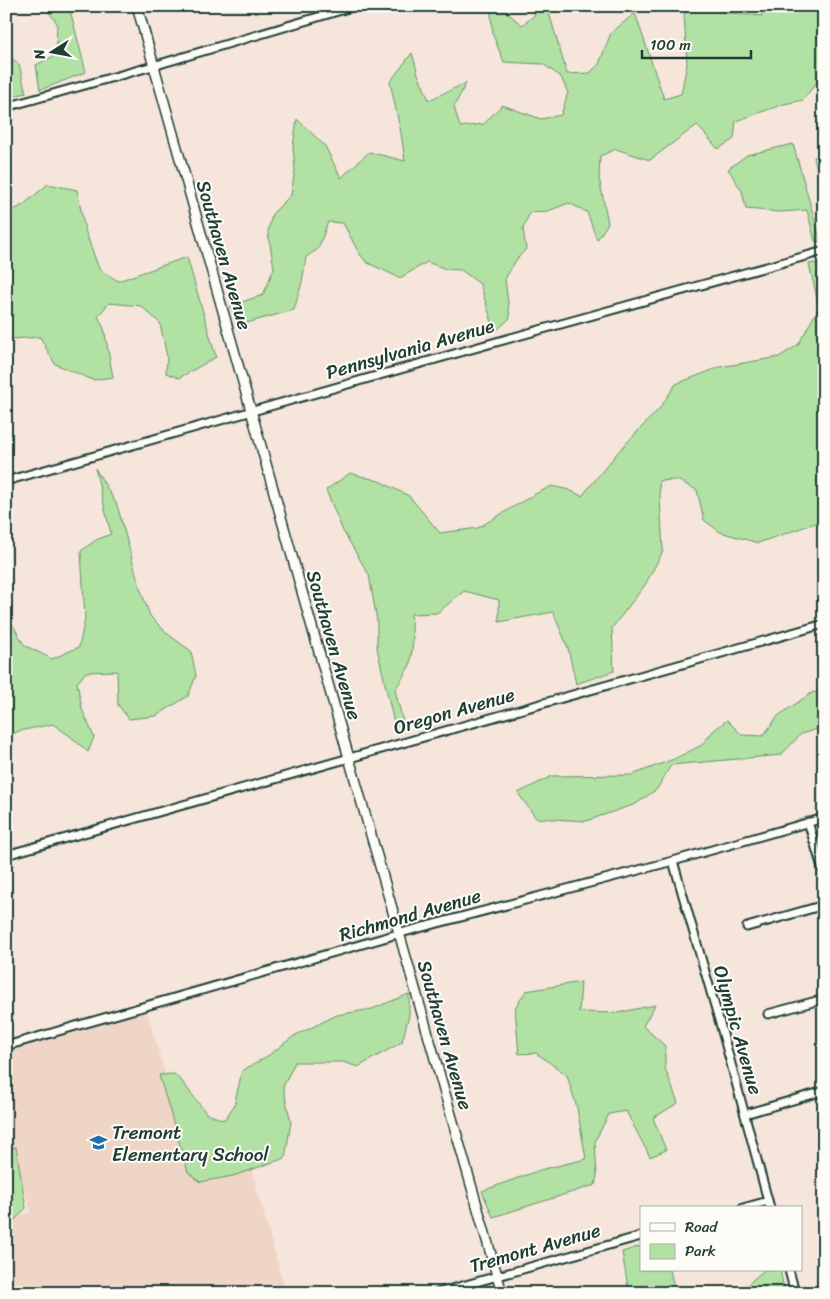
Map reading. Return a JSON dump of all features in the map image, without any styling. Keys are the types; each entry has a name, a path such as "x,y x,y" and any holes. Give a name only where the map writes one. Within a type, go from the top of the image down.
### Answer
{"street":[{"name":"Southaven Avenue","path":"137,6 348,757 502,1293"},
{"path":"6,108 355,6"},
{"name":"Pennsylvania Avenue","path":"6,481 824,251"},
{"name":"Oregon Avenue","path":"6,855 824,624"},
{"name":"Richmond Avenue","path":"6,1046 399,934 673,861 824,818"},
{"path":"808,822 824,874"},
{"name":"Olympic Avenue","path":"673,861 769,1204"},
{"path":"747,927 824,905"},
{"path":"768,1014 824,999"},
{"path":"745,1114 824,1091"},
{"path":"756,1206 769,1204"},
{"name":"Tremont Avenue","path":"437,1293 640,1236"},
{"path":"789,1272 795,1293"}],"shaded area":[{"name":"Tremont Elementary School","path":"147,1011 194,1177 249,1161 286,1293 6,1293 6,1220 31,1212 6,1124 6,1050"}],"green space":[{"path":"44,6 69,6 86,72 40,90 36,65 56,55 57,23"},
{"path":"490,6 499,6 522,25 535,15 532,6 547,6 567,74 590,73 599,64 611,33 635,13 664,99 681,94 687,64 684,14 694,6 714,6 719,12 762,16 761,6 824,6 824,73 803,100 784,104 736,121 734,139 718,149 697,125 650,160 616,149 600,156 599,178 608,223 597,240 587,212 569,203 548,211 530,212 523,229 526,249 516,260 505,279 510,318 495,332 480,284 461,270 446,269 427,262 400,278 366,262 343,223 328,222 318,249 306,257 302,282 294,310 239,325 230,306 263,295 274,268 268,232 272,214 291,195 295,170 293,147 297,119 325,146 341,178 369,152 405,161 390,82 412,53 418,74 429,100 466,83 454,107 460,127 484,124 502,105 541,119 561,115 568,93 561,77 543,64 504,62 493,35"},
{"path":"6,54 19,64 26,93 6,98"},
{"path":"793,144 821,242 815,241 807,210 780,212 746,209 742,191 728,169 747,155"},
{"path":"824,153 824,197 822,198 814,157"},
{"path":"48,184 77,190 85,230 99,269 118,281 187,257 216,357 179,378 166,373 167,357 160,323 141,306 109,303 98,316 104,329 113,377 93,380 55,364 40,337 12,339 6,343 6,214 23,205"},
{"path":"824,262 824,520 758,543 720,532 704,520 697,490 677,480 659,481 663,551 645,585 612,628 614,671 576,684 568,648 553,612 499,622 499,600 464,591 437,613 411,614 413,641 410,665 395,690 405,730 394,723 377,648 377,621 369,575 343,531 326,490 350,473 379,481 409,496 440,533 478,528 552,486 569,490 582,496 618,452 659,409 676,384 720,367 779,357 798,345 819,307 809,264"},
{"path":"95,468 117,505 140,588 150,616 169,635 191,651 196,676 188,696 156,716 129,719 118,705 117,671 86,672 77,683 82,709 94,737 88,752 53,724 19,731 6,737 6,617 9,618 24,645 52,659 79,647 85,619 81,551 96,540 111,534"},
{"path":"813,692 824,694 824,727 801,734 781,755 671,765 657,789 636,804 586,821 536,818 518,793 552,776 632,775 674,759 702,745 713,731 727,720 742,735 763,736 778,716"},
{"path":"581,982 579,1012 617,1013 655,1005 643,1026 665,1046 665,1068 678,1103 653,1118 666,1150 650,1157 626,1111 609,1114 595,1141 597,1176 595,1185 493,1217 482,1191 540,1170 586,1159 577,1108 567,1075 536,1053 519,1054 515,1008 526,991"},
{"path":"409,994 409,1015 402,1042 358,1067 343,1062 295,1062 283,1087 291,1122 285,1158 233,1176 200,1182 188,1172 159,1075 174,1074 207,1114 224,1120 234,1106 242,1071 269,1055 294,1036 337,1015 372,1009"},
{"path":"16,1147 26,1208 11,1224 6,1226 6,1148"},
{"path":"640,1246 640,1272 670,1272 675,1293 629,1293 622,1252"},
{"path":"762,1272 780,1272 785,1293 738,1293"}],"place":[{"name":"Tremont Elementary School","path":"98,1143"}]}
